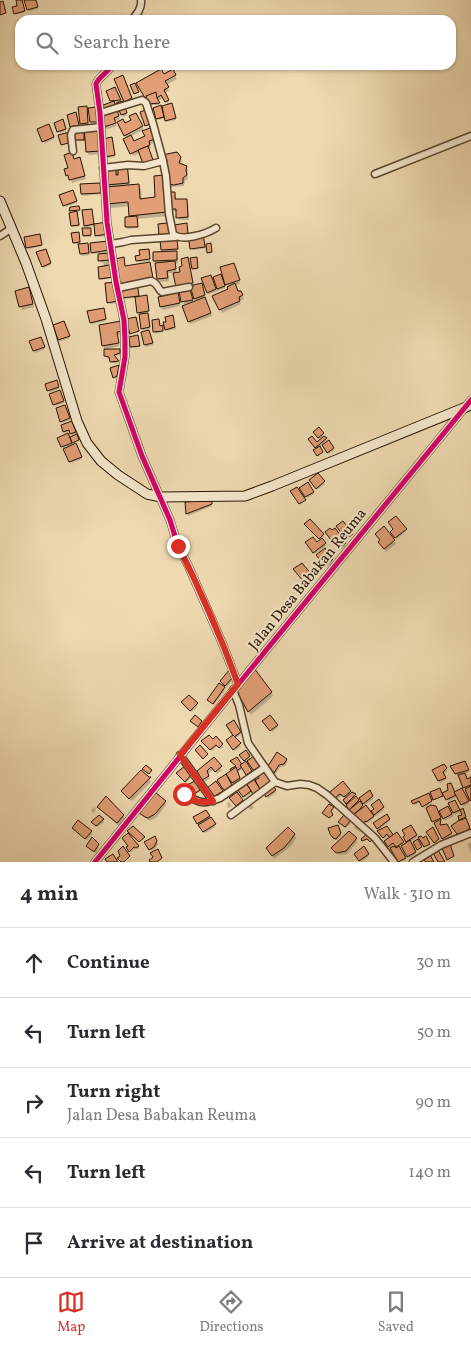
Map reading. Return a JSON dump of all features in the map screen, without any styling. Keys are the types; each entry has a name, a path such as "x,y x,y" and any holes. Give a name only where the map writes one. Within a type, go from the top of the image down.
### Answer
{"main road":[{"path":"0,201 26,263 46,319 77,421 87,443 101,460 118,475 147,494 161,497 245,496 468,406"}],"street":[{"path":"136,15 142,0"},
{"path":"109,70 96,84 100,113 107,222 124,320 124,357 119,392 139,448 170,520 176,541 223,645 238,684"},
{"path":"100,113 142,100 146,103 163,161 172,229 176,236"},
{"path":"74,151 73,130 101,127"},
{"path":"375,174 471,136"},
{"path":"103,168 128,165 144,166 163,161"},
{"path":"0,236 12,228"},
{"path":"110,244 176,236 180,238 206,234 216,228"},
{"path":"118,288 151,281 155,282 162,292 189,287"},
{"name":"Jalan Desa Babakan Reuma","path":"95,862 180,755 471,400"},
{"path":"233,690 239,705 248,743 275,782 287,786 300,784 317,788 375,838 394,862"},
{"path":"180,755 213,801"},
{"path":"184,794 203,803 213,801 264,768"},
{"path":"231,815 275,782"},
{"path":"413,862 441,845 471,833"}],"building":[{"path":"16,0 22,0 25,11 14,14 12,7 17,6"},
{"path":"24,0 36,0 38,7 27,10"},
{"path":"3,1 6,13 0,15 0,2"},
{"path":"159,70 162,70 164,74 174,70 176,75 165,81 169,87 164,90 169,100 165,102 161,95 157,98 154,93 145,98 136,83"},
{"path":"123,75 132,98 124,102 114,79"},
{"path":"135,83 139,92 134,94 130,85"},
{"path":"115,87 121,100 110,101 106,91"},
{"path":"156,92 160,103 148,104 146,96"},
{"path":"114,101 119,116 114,118 116,123 104,127 98,107"},
{"path":"123,101 127,113 121,115 116,103"},
{"path":"172,103 176,118 165,121 162,106"},
{"path":"161,105 164,117 156,119 153,108"},
{"path":"87,106 88,123 80,124 78,107"},
{"path":"97,107 98,122 90,122 88,108"},
{"path":"151,108 156,122 145,126 140,112"},
{"path":"76,112 79,125 70,127 67,115"},
{"path":"136,113 143,126 124,136 117,122 123,119 125,123 131,120 129,116"},
{"path":"63,119 66,129 57,132 54,123"},
{"path":"49,124 54,137 42,142 37,129"},
{"path":"98,125 100,151 86,152 84,126"},
{"path":"74,127 84,127 84,140 74,140"},
{"path":"150,128 155,139 149,141 150,145 130,154 123,139 131,135 134,141 145,136 142,131"},
{"path":"70,132 72,142 61,145 58,135"},
{"path":"112,137 115,155 105,157 102,139"},
{"path":"148,146 153,160 143,164 138,150"},
{"path":"72,152 74,159 80,157 85,176 69,180 64,169 68,168 64,155"},
{"path":"177,152 181,157 179,163 187,166 187,175 183,178 183,183 168,184 162,155"},
{"path":"118,163 127,163 129,183 106,185 105,166 116,165 116,175 118,175"},
{"path":"164,175 167,212 129,216 128,202 107,204 106,187 139,184 140,199 155,197 154,176"},
{"path":"100,183 101,193 81,194 80,184"},
{"path":"73,190 77,201 63,206 59,195"},
{"path":"170,192 175,192 175,199 187,199 188,217 176,218 176,209 171,209"},
{"path":"79,206 80,210 69,211 70,207"},
{"path":"92,209 94,224 84,226 82,210"},
{"path":"77,211 79,225 71,226 69,213"},
{"path":"137,216 138,227 125,227 125,217"},
{"path":"107,222 108,234 95,236 94,224"},
{"path":"167,223 172,233 159,235 158,224"},
{"path":"187,223 188,234 175,236 174,225"},
{"path":"82,228 91,228 91,235 83,236"},
{"path":"79,232 80,242 73,243 71,233"},
{"path":"203,232 205,247 190,249 188,234"},
{"path":"40,234 42,245 26,248 24,237"},
{"path":"177,239 178,249 161,250 160,240"},
{"path":"108,241 109,250 91,253 90,243"},
{"path":"88,243 89,253 80,254 78,244"},
{"path":"211,243 212,252 207,253 206,244"},
{"path":"46,249 51,263 42,267 36,252"},
{"path":"149,249 150,259 136,261 135,256 140,255 139,250"},
{"path":"177,251 177,260 153,261 153,252"},
{"path":"110,253 111,260 98,261 98,254"},
{"path":"124,257 125,266 150,262 153,278 119,284 115,259"},
{"path":"188,257 193,283 176,287 173,273 180,272 179,267 182,266 181,259"},
{"path":"197,257 198,268 192,269 190,258"},
{"path":"175,261 176,269 167,271 168,278 157,279 155,263"},
{"path":"234,263 240,280 225,285 220,267"},
{"path":"112,266 113,277 99,279 98,267"},
{"path":"221,274 225,286 217,289 213,277"},
{"path":"211,275 216,289 207,293 201,278"},
{"path":"116,282 118,301 107,303 105,283"},
{"path":"137,282 139,296 121,298 120,289"},
{"path":"202,283 205,295 194,299 190,286"},
{"path":"235,283 238,291 241,291 243,295 239,297 240,301 219,310 212,296 228,289 227,287"},
{"path":"29,287 33,304 19,307 15,291"},
{"path":"177,287 180,303 160,307 158,297 168,295 167,289"},
{"path":"190,289 193,300 181,302 179,291"},
{"path":"147,295 149,311 137,313 135,297"},
{"path":"205,297 211,313 188,322 182,306"},
{"path":"104,308 106,319 90,323 87,311"},
{"path":"148,313 150,327 141,329 139,314"},
{"path":"173,315 175,327 165,330 163,322 166,322 165,317"},
{"path":"136,317 139,331 130,334 126,319"},
{"path":"159,319 160,326 163,325 163,331 153,332 152,320"},
{"path":"64,321 70,336 58,340 53,325"},
{"path":"121,321 122,331 117,332 119,343 102,346 99,325"},
{"path":"149,330 153,343 144,345 141,332"},
{"path":"138,335 140,346 130,347 129,337"},
{"path":"41,337 45,347 33,351 29,341"},
{"path":"104,349 120,349 120,353 114,355 119,361 110,362 109,357 104,356"},
{"path":"119,365 117,376 113,378 110,368"},
{"path":"57,380 59,387 47,391 45,384"},
{"path":"60,390 64,401 53,405 49,394"},
{"path":"65,405 70,418 60,422 56,408"},
{"path":"72,421 76,432 70,434 69,430 63,432 61,425"},
{"path":"319,427 324,433 318,438 313,432"},
{"path":"68,433 72,443 61,447 57,438"},
{"path":"77,434 79,440 72,443 70,437"},
{"path":"312,436 317,442 324,436 327,438 315,448 308,439"},
{"path":"329,440 334,448 327,453 322,445"},
{"path":"76,443 82,457 69,462 63,449"},
{"path":"320,446 323,452 317,456 313,450"},
{"path":"318,473 325,481 316,489 309,480"},
{"path":"308,482 314,492 305,497 299,488"},
{"path":"297,487 306,500 299,504 290,491"},
{"path":"212,500 212,504 186,514 185,502"},
{"path":"396,516 407,529 395,538 390,532 393,529 388,522"},
{"path":"310,519 324,534 319,539 304,524"},
{"path":"343,521 353,534 346,539 336,526"},
{"path":"384,526 395,540 384,549 378,542 380,540 375,534"},
{"path":"330,528 332,530 335,528 346,543 338,549 325,532"},
{"path":"313,537 317,542 322,538 326,543 313,553 305,542"},
{"path":"325,548 333,559 325,566 316,555"},
{"path":"302,563 312,575 304,582 293,569"},
{"path":"254,668 272,692 248,712 236,690"},
{"path":"230,669 234,676 225,686 220,681"},
{"path":"219,683 225,687 213,704 207,700"},
{"path":"189,695 198,703 190,711 181,702"},
{"path":"195,715 202,721 198,727 190,721"},
{"path":"270,715 278,725 270,731 262,721"},
{"path":"234,720 241,732 234,737 226,725"},
{"path":"209,735 213,739 216,736 223,744 219,748 216,745 210,750 201,741"},
{"path":"233,735 241,743 233,750 226,740"},
{"path":"200,745 208,754 203,759 195,750"},
{"path":"246,750 250,756 244,761 239,755"},
{"path":"277,752 287,759 284,764 279,765 274,773 268,766"},
{"path":"254,756 260,765 259,768 253,770 247,761"},
{"path":"214,757 222,766 215,772 211,767 207,771 209,776 202,780 197,771"},
{"path":"237,757 243,766 233,774 230,769 236,766 230,761"},
{"path":"246,761 252,771 246,775 240,765"},
{"path":"465,761 469,770 455,774 450,766"},
{"path":"444,764 447,768 443,772 446,778 438,781 432,770"},
{"path":"146,765 152,770 149,774 142,769"},
{"path":"185,766 191,775 185,782 176,773"},
{"path":"236,767 240,778 232,783 226,774"},
{"path":"264,769 272,781 260,789 255,780 259,778 257,774"},
{"path":"141,770 151,777 129,799 121,791"},
{"path":"465,773 467,779 471,777 471,785 463,788 458,775"},
{"path":"226,774 232,785 225,790 217,780"},
{"path":"253,778 260,789 253,794 246,783"},
{"path":"195,781 200,790 191,796 179,789"},
{"path":"216,781 223,791 213,797 207,788"},
{"path":"343,781 351,791 344,797 340,794 335,798 330,792"},
{"path":"246,783 251,791 243,797 237,789"},
{"path":"271,783 276,790 266,797 261,789"},
{"path":"451,783 456,795 446,800 442,793 448,790 447,784"},
{"path":"471,786 471,800 470,801 465,789"},
{"path":"440,788 443,796 433,800 430,792"},
{"path":"462,788 469,801 461,805 454,792"},
{"path":"370,790 373,796 363,804 359,798"},
{"path":"155,792 166,801 155,814 148,818 145,817 139,813 143,809 141,805 145,801 147,803"},
{"path":"237,792 243,800 236,806 229,798"},
{"path":"352,792 356,794 346,804 343,800"},
{"path":"429,793 432,801 422,807 419,801 413,804 411,801"},
{"path":"106,796 124,815 117,823 97,807"},
{"path":"356,796 359,800 349,810 346,805"},
{"path":"379,799 384,807 374,815 371,811 374,809 371,805"},
{"path":"455,800 460,810 453,813 448,803"},
{"path":"360,801 363,805 353,815 349,810"},
{"path":"329,804 334,807 331,811 333,815 329,818 322,813"},
{"path":"366,805 374,816 361,824 353,815"},
{"path":"431,805 436,806 441,818 432,822 426,808"},
{"path":"448,806 452,814 443,819 439,811"},
{"path":"463,808 466,817 459,820 458,816 462,815 460,810"},
{"path":"206,810 210,816 197,824 193,817"},
{"path":"387,814 390,819 377,829 373,823"},
{"path":"99,815 104,819 96,826 91,822"},
{"path":"344,815 351,820 345,827 338,822"},
{"path":"211,817 216,824 203,832 198,825"},
{"path":"466,818 470,828 465,832 457,834 451,826"},
{"path":"441,819 440,825 447,824 452,833 442,839 434,823"},
{"path":"78,820 92,831 85,839 72,828"},
{"path":"338,825 341,833 336,839 330,834 328,828"},
{"path":"411,825 417,835 406,842 402,830"},
{"path":"133,826 145,837 139,842 127,831"},
{"path":"387,826 394,836 390,838 387,834 383,838 377,831"},
{"path":"288,827 295,834 284,848 272,856 266,848"},
{"path":"433,827 439,839 434,843 426,832"},
{"path":"349,831 357,838 346,851 336,853 331,848"},
{"path":"397,832 404,842 396,847 393,843 388,847 384,841"},
{"path":"128,833 139,846 134,847 129,852 126,847 128,846 122,838"},
{"path":"368,833 373,839 370,842 367,839 362,841 361,839"},
{"path":"155,836 157,841 154,847 149,850 144,842"},
{"path":"421,836 423,838 426,836 430,844 424,847 418,837"},
{"path":"92,837 99,844 94,852 86,846"},
{"path":"418,839 422,847 417,850 413,842"},
{"path":"410,840 416,852 407,857 401,846"},
{"path":"450,844 454,856 447,860 442,848"},
{"path":"123,846 130,856 124,862 121,862 117,858 120,856 118,851"},
{"path":"364,846 369,854 359,861 354,854"},
{"path":"394,846 396,848 399,846 406,858 398,862 390,848"},
{"path":"158,849 162,858 157,862 150,862 149,860 153,857 150,853"},
{"path":"438,850 445,862 438,862 433,853"},
{"path":"429,853 434,862 426,862 423,859"},
{"path":"113,854 118,862 107,862 105,859"}],"cycle path":[{"path":"108,70 96,84 100,113 107,222 124,320 125,357 119,392 142,456 170,520 178,546 223,645 238,684"},
{"path":"95,862 471,400"}],"route":[{"path":"178,546 223,645 238,684 180,755 213,801 203,803 184,794"}]}
